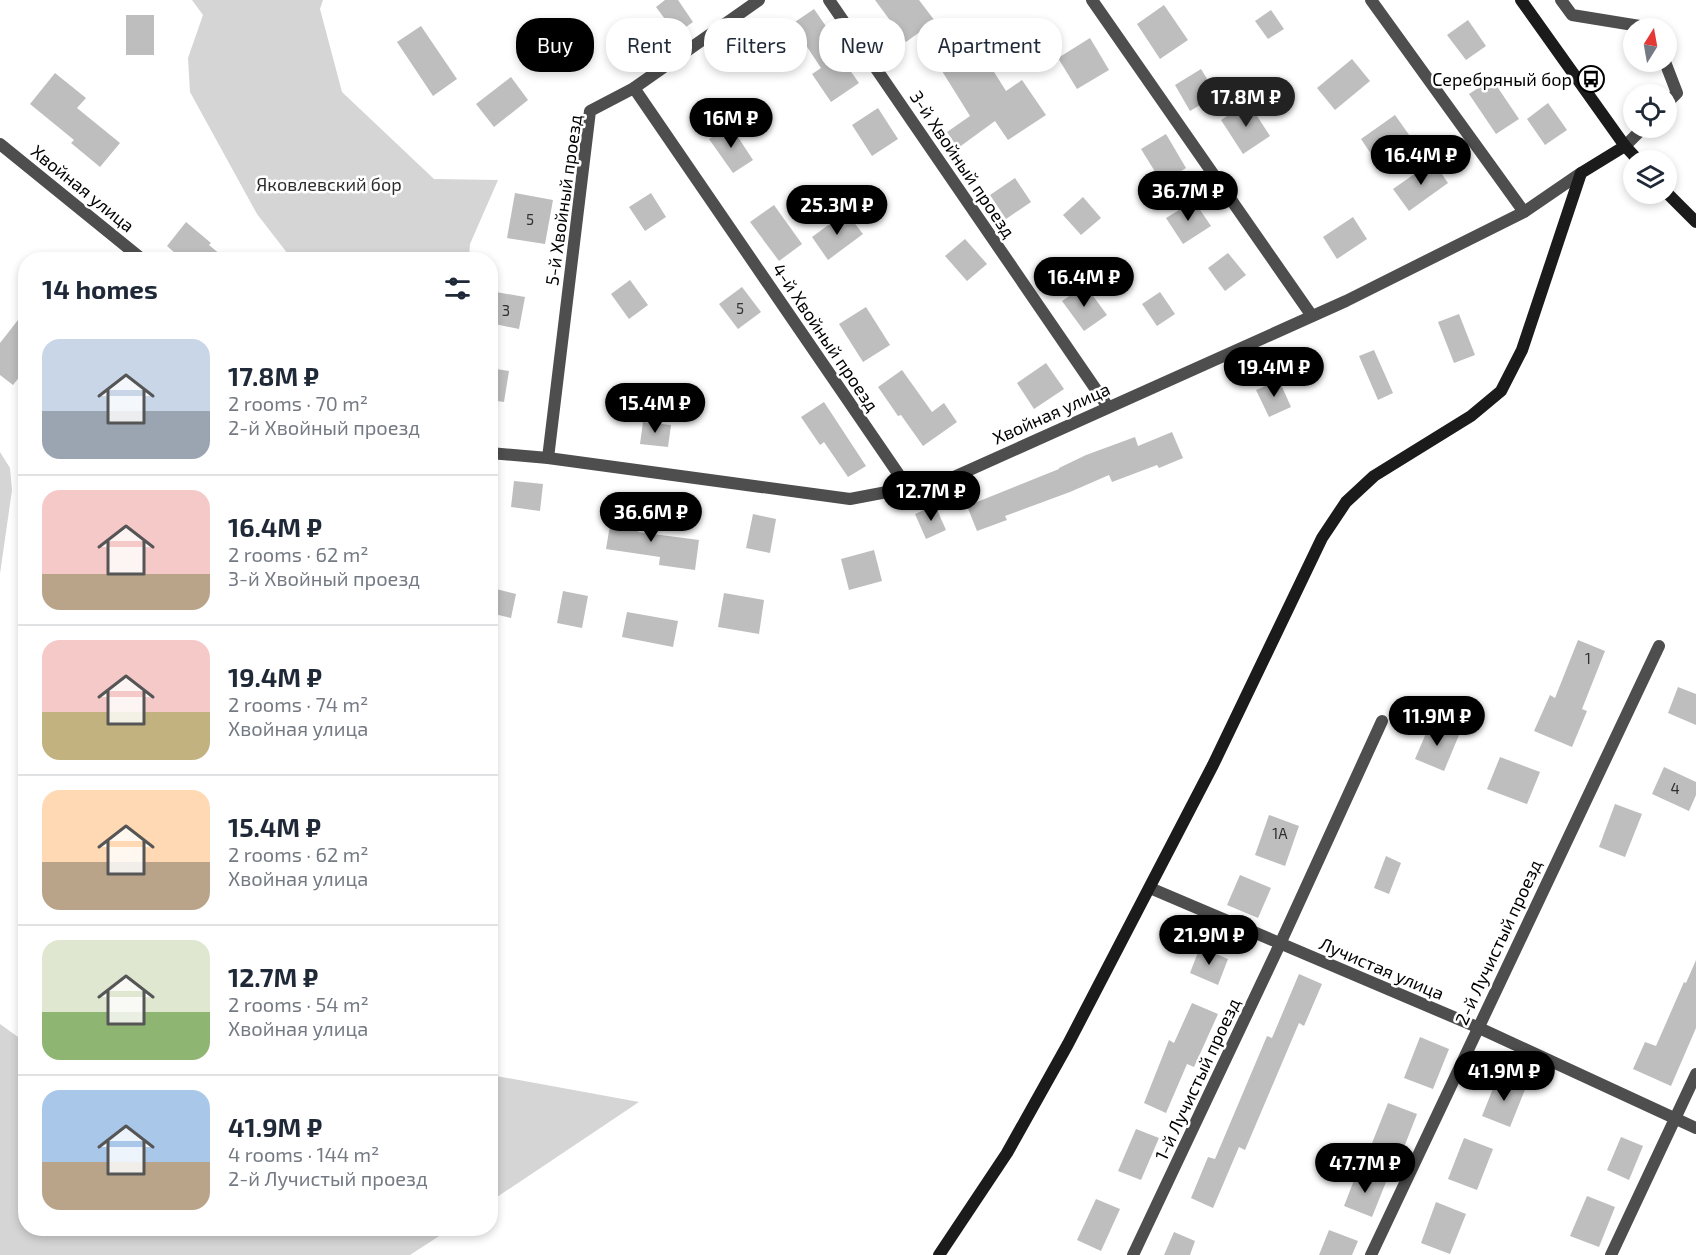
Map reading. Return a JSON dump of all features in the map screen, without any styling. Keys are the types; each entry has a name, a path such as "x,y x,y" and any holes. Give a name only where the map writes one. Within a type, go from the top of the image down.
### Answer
{"street":[{"name":"5-й Хвойный проезд","path":"548,458 590,111 634,88 759,0"},
{"name":"3-й Хвойный проезд","path":"828,0 1108,407"},
{"path":"1092,0 1312,316"},
{"path":"1371,0 1524,212"},
{"path":"1521,0 1629,150"},
{"path":"1561,0 1572,15 1623,23"},
{"name":"4-й Хвойный проезд","path":"634,88 908,488"},
{"path":"939,1255 1006,1153 1068,1044 1214,765 1322,538 1346,502 1374,476 1471,416 1501,391 1522,350 1581,173 1625,146 1633,138"},
{"name":"Хвойная улица","path":"0,144 133,252"},
{"name":"Хвойная улица","path":"498,454 548,458 850,499 945,481 1312,316 1524,212 1581,173"},
{"path":"1677,203 1696,222"},
{"name":"2-й Лучистый проезд","path":"1371,1255 1659,646"},
{"name":"1-й Лучистый проезд","path":"1133,1255 1382,721"},
{"name":"Лучистая улица","path":"1150,888 1477,1027 1696,1128"},
{"path":"1611,1255 1696,1074"}],"green space":[{"name":"Яковлевский бор","path":"192,0 323,0 320,9 342,92 434,179 498,180 470,244 469,252 287,252 257,214 190,92 188,58 203,15"},
{"path":"0,452 10,468 12,490 0,574"},
{"path":"0,1024 18,1037 18,1236 439,1236 410,1255 0,1255"},
{"path":"498,1076 639,1102 498,1196"}],"building":[{"path":"665,0 678,0 690,18 664,18 656,7"},
{"path":"875,0 919,0 933,18 917,18 917,34 906,42 905,18 888,18"},
{"path":"1164,5 1188,40 1160,59 1137,24"},
{"path":"814,9 820,18 819,65 807,47 807,18 801,18"},
{"path":"1271,10 1284,29 1268,39 1255,21"},
{"path":"126,15 154,15 154,55 126,55"},
{"path":"1468,20 1486,46 1466,60 1447,35"},
{"path":"421,26 457,79 433,96 397,42"},
{"path":"1090,38 1109,70 1077,89 1062,65 1062,56"},
{"path":"1352,59 1370,81 1335,110 1317,88"},
{"path":"819,69 819,72 851,72 859,83 831,102 812,74"},
{"path":"1201,69 1217,95 1190,111 1175,85"},
{"path":"943,72 994,72 1006,91 1022,80 1046,115 1008,140 995,121 958,148 947,132 970,116"},
{"path":"55,73 86,98 77,108 120,143 100,167 71,143 74,140 30,104"},
{"path":"511,77 528,100 494,127 476,104"},
{"path":"1492,79 1519,119 1496,134 1469,94"},
{"path":"1248,102 1270,136 1243,154 1221,120"},
{"path":"1548,103 1567,130 1545,145 1527,119"},
{"path":"878,108 898,139 872,156 852,125"},
{"path":"1395,115 1412,139 1377,163 1361,139"},
{"path":"730,125 753,160 733,173 709,139"},
{"path":"1166,134 1186,168 1162,183 1141,149"},
{"path":"1433,161 1448,183 1409,211 1393,189"},
{"path":"1015,178 1031,202 1006,219 990,195"},
{"path":"515,193 553,200 545,244 507,238"},
{"path":"651,193 666,217 645,231 629,207"},
{"path":"1083,197 1101,218 1081,235 1063,215"},
{"path":"1194,201 1211,226 1183,244 1166,218"},
{"path":"774,205 802,244 779,261 750,222"},
{"path":"846,212 863,234 828,260 812,237"},
{"path":"1353,217 1367,239 1337,259 1323,237"},
{"path":"186,222 211,243 209,245 217,252 174,252 167,246"},
{"path":"965,239 987,264 967,281 945,256"},
{"path":"1228,253 1246,275 1225,291 1208,268"},
{"path":"630,280 648,305 629,319 611,294"},
{"path":"1085,285 1107,315 1084,331 1062,301"},
{"path":"742,287 761,312 738,329 719,304"},
{"path":"498,292 525,297 519,329 498,325"},
{"path":"1160,292 1175,314 1157,326 1142,304"},
{"path":"866,307 890,345 863,362 839,324"},
{"path":"1459,314 1475,355 1454,363 1438,322"},
{"path":"18,320 18,379 13,385 0,375 0,343"},
{"path":"1374,350 1393,393 1378,400 1359,356"},
{"path":"1046,363 1064,389 1034,409 1017,383"},
{"path":"498,369 509,371 504,402 498,401"},
{"path":"902,370 932,412 944,403 957,422 923,446 878,387"},
{"path":"1279,380 1291,407 1269,417 1256,390"},
{"path":"824,402 866,466 848,477 824,442 820,445 801,417"},
{"path":"643,422 671,425 668,447 640,444"},
{"path":"1172,432 1183,458 1112,482 1109,475 1005,516 1007,520 977,531 967,506 1059,469 1086,455 1135,437 1138,446"},
{"path":"514,481 543,484 540,511 511,507"},
{"path":"935,505 946,530 926,539 915,514"},
{"path":"612,513 640,517 638,532 699,540 695,570 659,565 660,557 606,549"},
{"path":"753,514 776,519 770,553 746,548"},
{"path":"874,550 882,581 849,590 841,559"},
{"path":"498,590 516,594 511,618 498,615"},
{"path":"563,591 588,596 582,628 557,623"},
{"path":"724,593 764,600 759,634 718,627"},
{"path":"627,612 678,621 673,647 622,637"},
{"path":"1578,640 1605,651 1582,709 1587,711 1572,747 1534,731 1550,695 1555,698"},
{"path":"1678,687 1696,694 1696,725 1668,713"},
{"path":"1430,724 1459,735 1444,771 1415,759"},
{"path":"1500,757 1540,772 1527,804 1487,789"},
{"path":"1664,767 1696,782 1696,795 1689,811 1652,794"},
{"path":"1615,804 1642,814 1625,857 1599,847"},
{"path":"1269,815 1299,826 1285,866 1255,855"},
{"path":"1386,856 1401,863 1389,894 1374,888"},
{"path":"1240,875 1271,888 1258,918 1227,905"},
{"path":"1200,947 1228,959 1218,985 1190,973"},
{"path":"1696,960 1696,1028 1671,1086 1633,1069 1645,1042 1656,1046"},
{"path":"1299,974 1322,984 1304,1026 1299,1023 1245,1150 1239,1147 1213,1208 1191,1198 1208,1157 1215,1159 1267,1036 1272,1038"},
{"path":"1192,1003 1218,1014 1194,1067 1187,1064 1166,1113 1144,1103 1169,1040 1174,1043"},
{"path":"1420,1037 1449,1049 1433,1089 1404,1078"},
{"path":"1498,1076 1526,1087 1510,1127 1482,1116"},
{"path":"1388,1103 1417,1114 1401,1155 1397,1153 1395,1158 1370,1148"},
{"path":"1136,1129 1159,1138 1141,1180 1118,1171"},
{"path":"1621,1137 1643,1146 1629,1180 1607,1170"},
{"path":"1464,1138 1493,1149 1477,1190 1448,1179"},
{"path":"1358,1170 1386,1182 1372,1217 1344,1206"},
{"path":"1587,1196 1615,1207 1599,1247 1570,1236"},
{"path":"1096,1199 1120,1209 1101,1251 1077,1240"},
{"path":"1436,1202 1466,1214 1450,1254 1421,1243"},
{"path":"1329,1230 1358,1241 1352,1255 1319,1255"},
{"path":"1174,1232 1195,1241 1190,1255 1164,1255"}],"place":[{"name":"Серебряный бор","path":"1591,79"}]}
